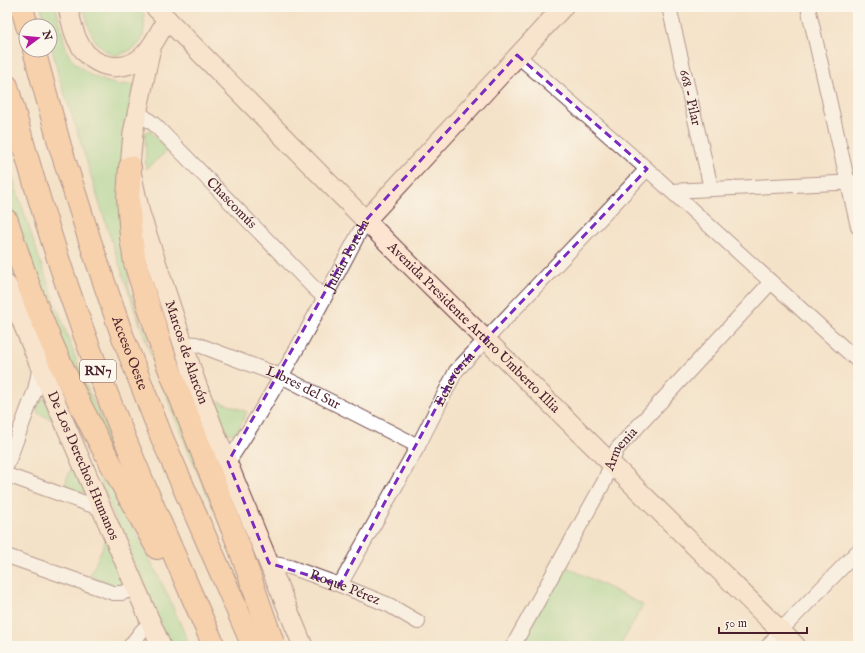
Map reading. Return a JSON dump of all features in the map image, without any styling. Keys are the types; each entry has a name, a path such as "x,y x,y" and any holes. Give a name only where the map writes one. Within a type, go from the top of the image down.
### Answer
{"highway":[{"path":"22,7 25,18"},
{"name":"Acceso Oeste","path":"36,58 60,146 121,332 162,438 253,646"},
{"name":"RN7","path":"7,86 28,163 79,320 106,392 152,504 214,646"},
{"path":"130,167 128,198 135,263 165,358 239,546 274,646"},
{"path":"7,221 28,286 53,346 78,400 210,646"}],"main road":[{"name":"Marcos de Alarcón","path":"68,7 80,45 87,55 99,63 112,67 126,66 140,59 151,47"},
{"name":"Julián Portela","path":"366,220 563,7"},
{"name":"Marcos de Alarcón","path":"161,13 151,47 133,133 130,167 140,213 182,343 214,430 303,646"},
{"name":"Avenida Presidente Arturo Umberto Illia","path":"161,13 366,220 796,646"},
{"name":"De Los Derechos Humanos","path":"7,285 40,366 161,646"}],"street":[{"name":"668 - Pilar","path":"669,7 711,188"},
{"path":"808,7 853,182 858,227"},
{"path":"517,55 647,169 858,361"},
{"name":"Chascomús","path":"137,111 155,125 324,297"},
{"name":"Echeverría","path":"340,585 418,446 456,371 647,169"},
{"path":"671,191 853,182"},
{"name":"Julián Portela","path":"228,462 243,440 281,376 366,220"},
{"name":"Armenia","path":"513,646 604,482 617,449 771,282"},
{"name":"Libres del Sur","path":"182,343 196,344 281,376 418,446"},
{"path":"7,465 35,390 40,366"},
{"path":"7,475 102,509"},
{"path":"768,646 780,631 858,551"},
{"path":"7,556 113,593 122,593 136,588"},
{"name":"Roque Pérez","path":"269,563 290,567 340,585 389,605 418,622"},
{"path":"130,646 151,622"}],"highlighted area":[{"path":"517,55 647,169 456,371 340,585 269,563 228,462 366,220"}],"green space":[{"path":"41,7 56,7 67,52 74,62 90,75 118,85 136,85 128,284 142,326 151,335 146,339 156,365 160,364 214,510 194,465 141,327 109,234 61,83 54,58 58,58 58,18 44,18"},
{"path":"83,7 137,7 144,14 144,32 140,42 131,50 115,56 96,42 90,30"},
{"path":"150,131 168,150 146,169 145,132"},
{"path":"7,162 44,272 85,384 116,449 108,453 97,433 14,219 7,193 10,192 7,181"},
{"path":"7,244 48,355 7,266"},
{"path":"48,355 167,594 190,646 168,646"},
{"path":"45,398 54,421 36,412 41,400"},
{"path":"213,399 247,412 237,432 231,434 225,432"},
{"path":"72,465 85,491 82,493 64,487"},
{"path":"107,537 127,583 122,587 118,588 90,576"},
{"path":"565,566 643,605 620,646 519,646"}]}
